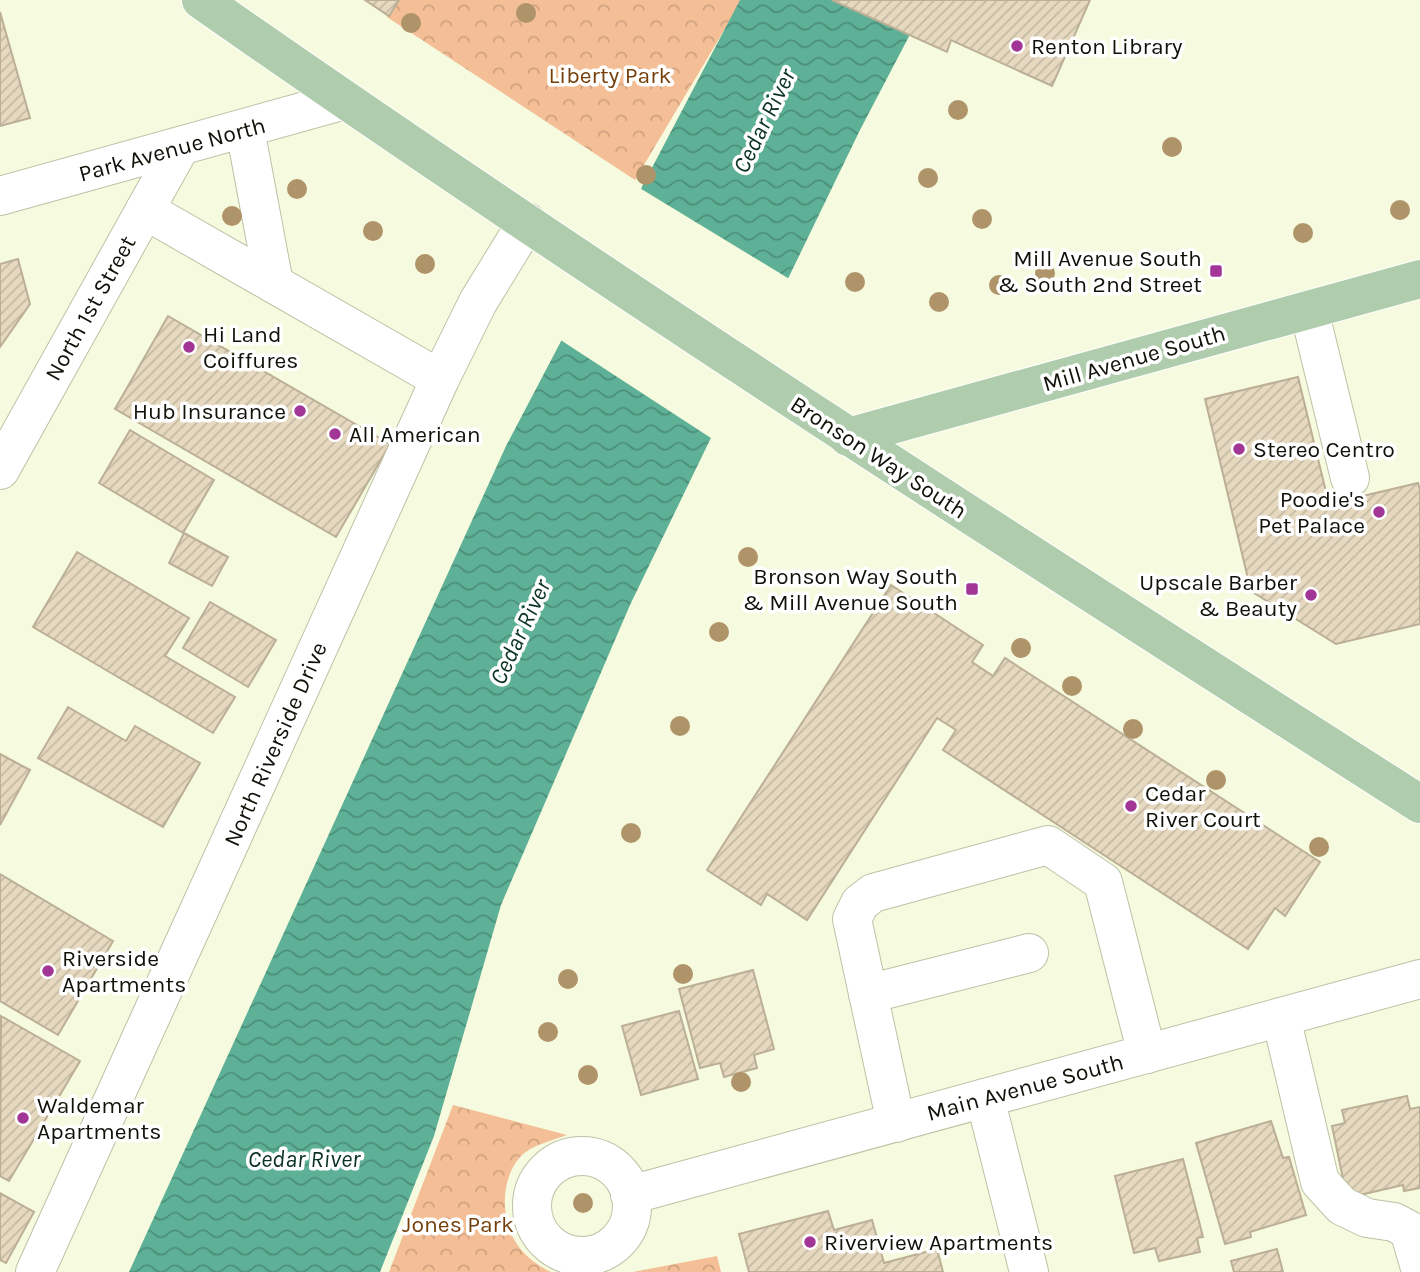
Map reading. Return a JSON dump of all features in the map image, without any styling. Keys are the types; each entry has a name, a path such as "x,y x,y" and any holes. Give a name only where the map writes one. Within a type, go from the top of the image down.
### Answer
{"main road":[{"name":"Bronson Way South","path":"201,0 345,100 842,433 1420,803"},
{"name":"Mill Avenue South","path":"842,433 1420,279"}],"street":[{"name":"Park Avenue North","path":"0,196 345,100"},
{"path":"245,129 274,284"},
{"name":"North 1st Street","path":"0,470 180,147"},
{"path":"145,210 440,379"},
{"name":"North Riverside Drive","path":"35,1272 440,379 478,302 527,222"},
{"path":"1308,310 1350,478"},
{"path":"896,1123 852,919 860,903 873,893 1048,845 1103,882 1147,1054"},
{"path":"868,994 1029,953"},
{"name":"Main Avenue South","path":"630,1195 1420,979"},
{"path":"1281,1017 1320,1182 1342,1206 1367,1218 1394,1222 1409,1230 1420,1268"},
{"path":"985,1098 1029,1272"}],"green space":[{"name":"Liberty Park","path":"399,0 742,0 635,180 387,17"},
{"name":"Jones Park","path":"453,1105 567,1135 537,1146 522,1155 510,1174 505,1196 507,1220 515,1241 531,1259 551,1272 389,1272"},
{"path":"717,1256 721,1272 633,1272"}],"water":[{"name":"Cedar River","path":"740,0 928,0 860,130 630,605 501,905 434,1136 380,1272 129,1272 506,446"}],"pier":[{"path":"638,187 791,280 714,440 559,339"}],"building":[{"path":"365,0 399,0 389,16"},
{"name":"Renton Library","path":"832,0 1090,0 1052,86 951,40 947,52"},
{"path":"0,12 30,118 0,126"},
{"path":"18,259 30,304 0,347 0,264"},
{"path":"168,316 390,444 336,537 115,409"},
{"path":"1298,377 1329,504 1418,483 1420,624 1336,644 1251,591 1205,399"},
{"path":"130,430 214,480 183,533 99,483"},
{"path":"184,533 228,557 212,586 169,563"},
{"path":"77,552 189,618 165,656 235,697 213,733 33,627"},
{"name":"Cedar River Court","path":"891,585 983,645 972,662 993,676 1005,658 1320,862 1285,916 1275,908 1248,949 943,750 956,730 937,718 807,920 767,894 761,905 707,870"},
{"path":"210,602 276,640 248,687 183,648"},
{"path":"68,707 126,741 135,726 200,763 163,827 38,758"},
{"path":"0,754 30,770 0,825"},
{"name":"Riverside Apartments","path":"0,874 113,941 58,1035 0,1001"},
{"path":"753,970 774,1049 754,1055 757,1068 724,1077 720,1063 700,1068 679,989"},
{"path":"679,1011 698,1079 641,1095 622,1026"},
{"name":"Waldemar Apartments","path":"1,1016 80,1061 9,1181 0,1176"},
{"path":"1407,1096 1410,1109 1420,1107 1420,1188 1404,1191 1403,1185 1347,1198 1332,1126 1345,1123 1342,1110"},
{"path":"1271,1121 1283,1158 1289,1157 1306,1215 1250,1232 1251,1237 1225,1244 1196,1143"},
{"path":"1183,1159 1203,1237 1197,1238 1200,1252 1159,1261 1155,1248 1134,1253 1115,1176"},
{"path":"0,1193 34,1212 6,1263 0,1260"},
{"name":"Riverview Apartments","path":"828,1211 834,1230 872,1220 884,1263 937,1249 943,1272 749,1272 739,1234"},
{"path":"1277,1249 1283,1272 1234,1272 1231,1261"}],"place":[{"name":"Renton Library","path":"1017,46"},
{"name":"Mill Avenue South & South 2nd Street","path":"1216,271"},
{"name":"Hi Land Coiffures","path":"189,347"},
{"name":"Hub Insurance","path":"300,411"},
{"name":"All American","path":"335,434"},
{"name":"Stereo Centro","path":"1239,449"},
{"name":"Poodie's Pet Palace","path":"1379,512"},
{"name":"Bronson Way South & Mill Avenue South","path":"972,589"},
{"name":"Upscale Barber & Beauty","path":"1311,595"},
{"name":"Cedar River Court","path":"1131,806"},
{"name":"Riverside Apartments","path":"48,971"},
{"name":"Waldemar Apartments","path":"23,1118"},
{"name":"Riverview Apartments","path":"810,1242"}]}
